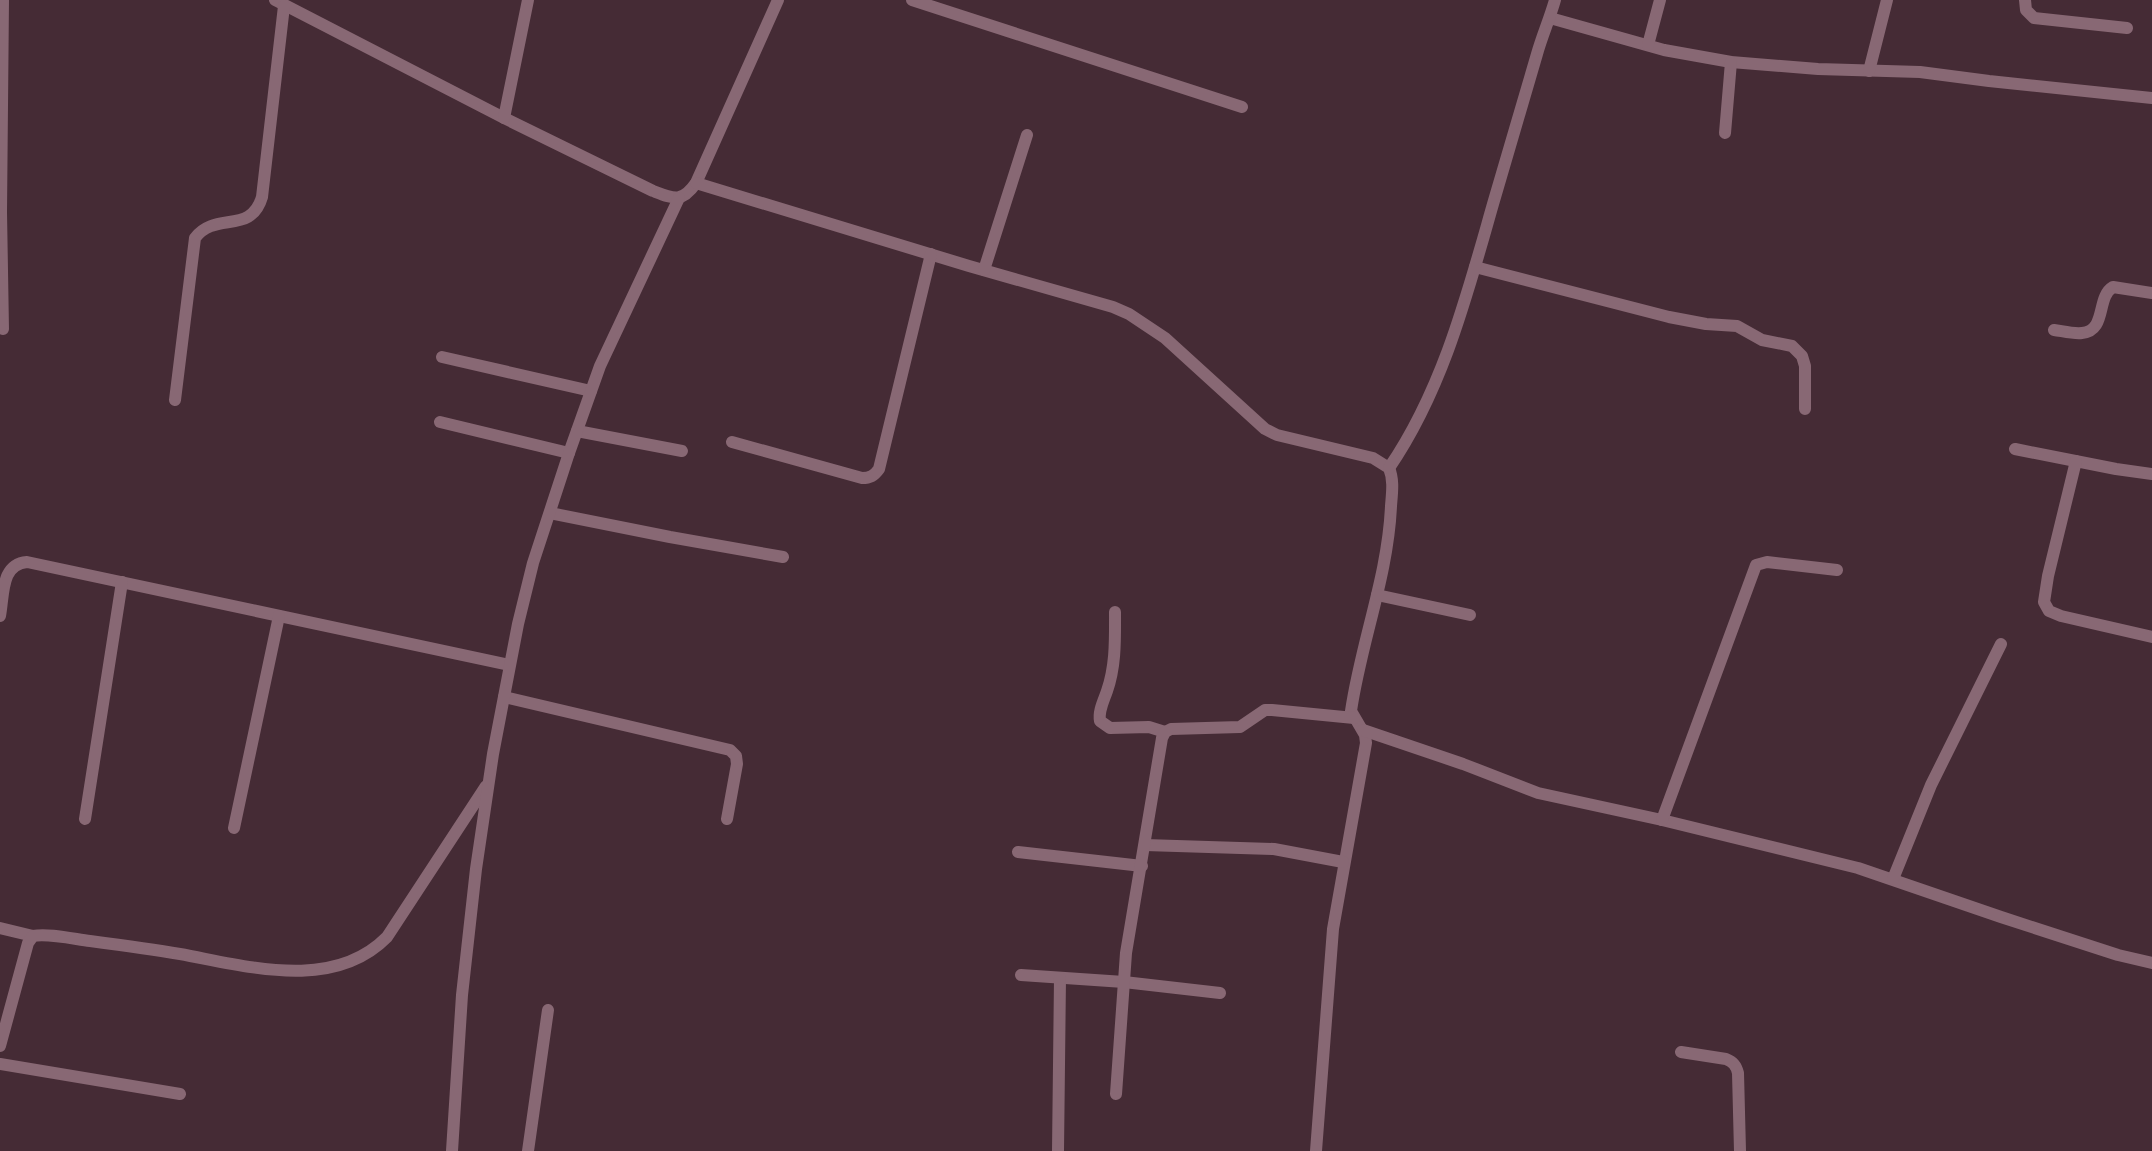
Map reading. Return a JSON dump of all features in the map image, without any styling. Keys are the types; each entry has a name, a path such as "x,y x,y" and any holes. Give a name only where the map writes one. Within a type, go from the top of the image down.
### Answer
{"street":[{"path":"3,0 1,212 3,328"},
{"path":"504,118 528,0"},
{"path":"175,400 195,238 200,231 208,226 253,215 259,208 279,3 338,31 504,118 669,198 679,198 689,194 696,183 778,0"},
{"path":"912,0 1242,107"},
{"path":"1316,1151 1333,929 1343,862 1366,744 1363,730 1351,711 1383,570 1390,523 1392,484 1389,468 1407,441 1426,404 1448,348 1475,267 1537,51 1555,0"},
{"path":"1648,46 1660,0"},
{"path":"1869,71 1887,0"},
{"path":"2025,0 2026,10 2034,18 2047,21 2127,28"},
{"path":"1550,18 1648,46 1731,62 1869,71 1920,72 1989,82 2152,98"},
{"path":"1724,133 1731,62"},
{"path":"984,270 1027,135"},
{"path":"696,183 984,270 1097,301 1129,314 1165,338 1184,354 1265,429 1277,435 1373,458 1389,468"},
{"path":"452,1151 462,995 488,783 509,664 526,590 576,431 591,391 616,328 679,198"},
{"path":"732,442 862,478 869,478 875,474 879,469 931,254"},
{"path":"1475,267 1669,317 1706,324 1737,326 1762,340 1792,346 1802,356 1805,366 1805,409"},
{"path":"2054,330 2081,334 2093,329 2098,322 2108,290 2114,287 2152,294"},
{"path":"442,358 591,391"},
{"path":"440,422 569,453"},
{"path":"576,431 682,452"},
{"path":"2015,449 2152,474"},
{"path":"2076,461 2044,593 2044,602 2049,610 2061,616 2152,637"},
{"path":"550,513 670,538 783,557"},
{"path":"0,616 8,572 12,566 19,562 27,562 509,664"},
{"path":"1662,820 1756,564 1767,562 1837,570"},
{"path":"85,819 122,582"},
{"path":"1377,595 1470,615"},
{"path":"1115,612 1113,669 1099,716 1100,721 1110,728 1149,726 1165,732"},
{"path":"234,828 279,616"},
{"path":"1893,879 1931,785 2001,644"},
{"path":"504,697 730,750 736,756 737,764 727,818"},
{"path":"1116,1094 1126,953 1162,738 1165,732 1171,729 1240,727 1265,710 1354,718"},
{"path":"1363,730 1463,764 1538,793 1821,858 1893,879 2118,955 2152,963"},
{"path":"0,928 33,936 155,950 261,968 295,971 318,970 344,964 369,953 387,937 488,783"},
{"path":"1145,845 1274,849 1343,862"},
{"path":"1018,852 1142,866"},
{"path":"0,1046 2,1025 28,943 33,936"},
{"path":"1021,975 1124,982 1220,993"},
{"path":"1058,1151 1060,978"},
{"path":"528,1151 548,1010"},
{"path":"1680,1052 1726,1060 1732,1062 1736,1067 1738,1073 1740,1151"},
{"path":"0,1064 180,1094"}]}
